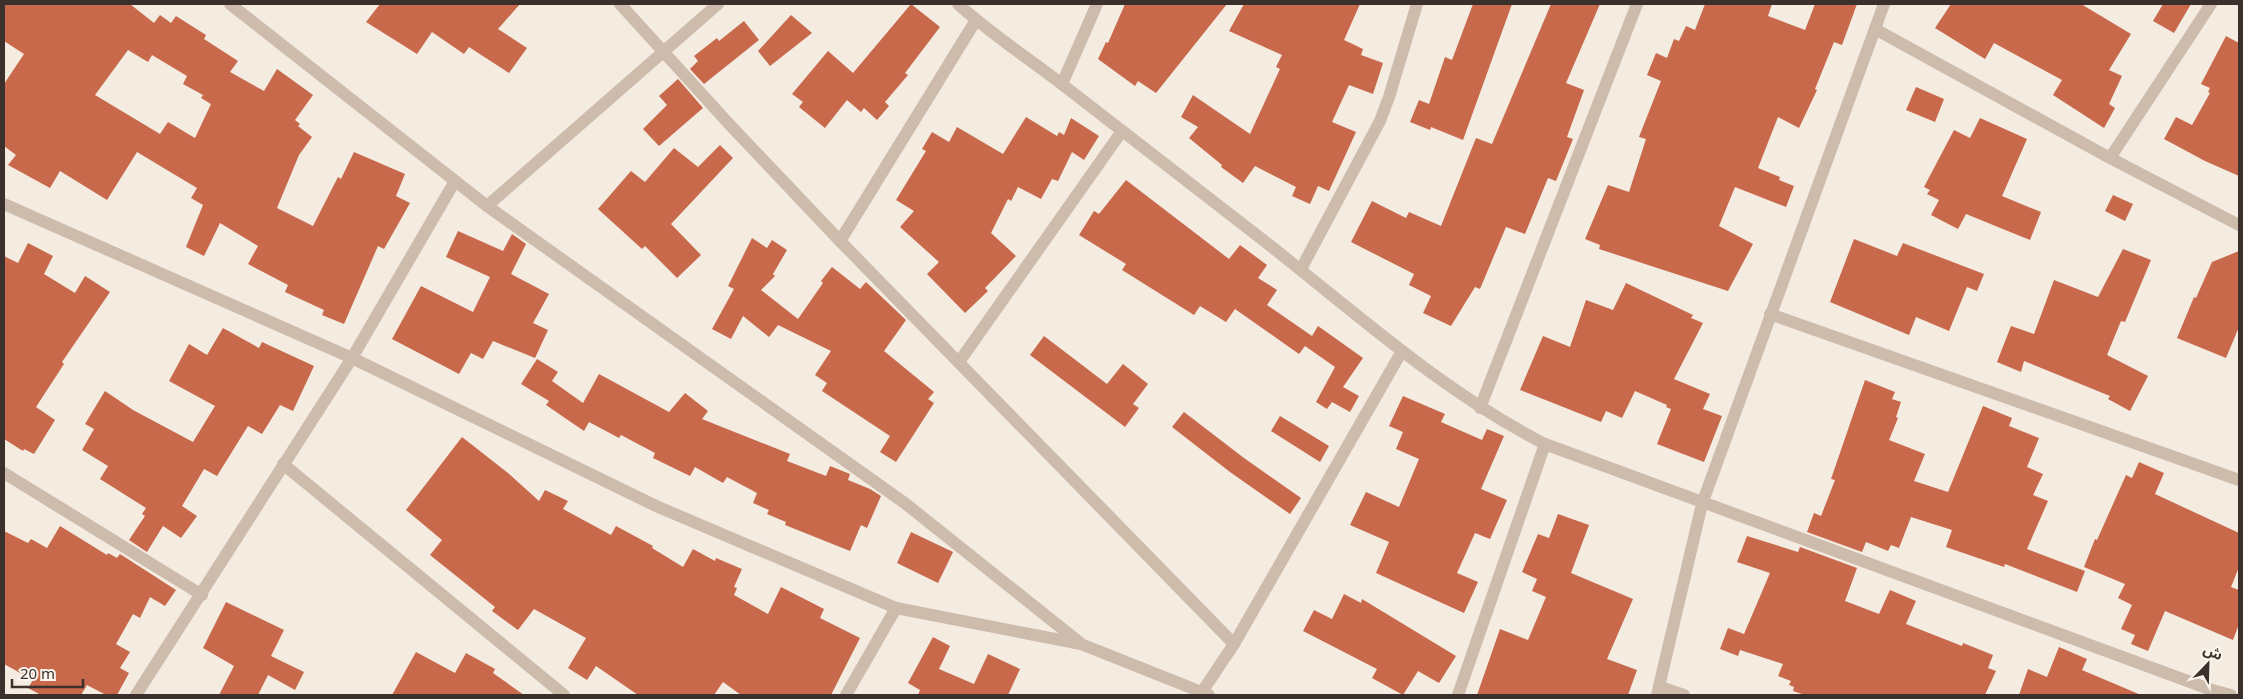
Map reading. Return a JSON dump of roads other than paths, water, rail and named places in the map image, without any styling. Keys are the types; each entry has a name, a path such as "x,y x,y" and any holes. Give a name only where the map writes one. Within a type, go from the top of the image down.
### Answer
{"street":[{"path":"230,4 455,182 906,504 1081,644"},
{"path":"620,4 730,125 840,241 1234,644"},
{"path":"487,206 718,4"},
{"path":"958,4 976,20 1301,269 1402,351 1480,408 1545,444 1702,504 2212,690 2231,695"},
{"path":"1062,84 1097,4"},
{"path":"1301,269 1380,120 1398,72 1416,4"},
{"path":"1480,408 1637,4"},
{"path":"1684,695 1659,691 1702,504 1883,4"},
{"path":"2110,158 2211,4"},
{"path":"840,241 976,20"},
{"path":"1875,29 2110,158 2239,225"},
{"path":"959,362 1122,131"},
{"path":"136,695 202,595 352,358 455,182"},
{"path":"4,204 352,358 656,506 896,608 1081,644 1204,694 1402,351"},
{"path":"1770,314 2239,480"},
{"path":"1458,695 1545,444"},
{"path":"284,464 564,695"},
{"path":"4,473 202,595"},
{"path":"846,695 896,608"}]}
